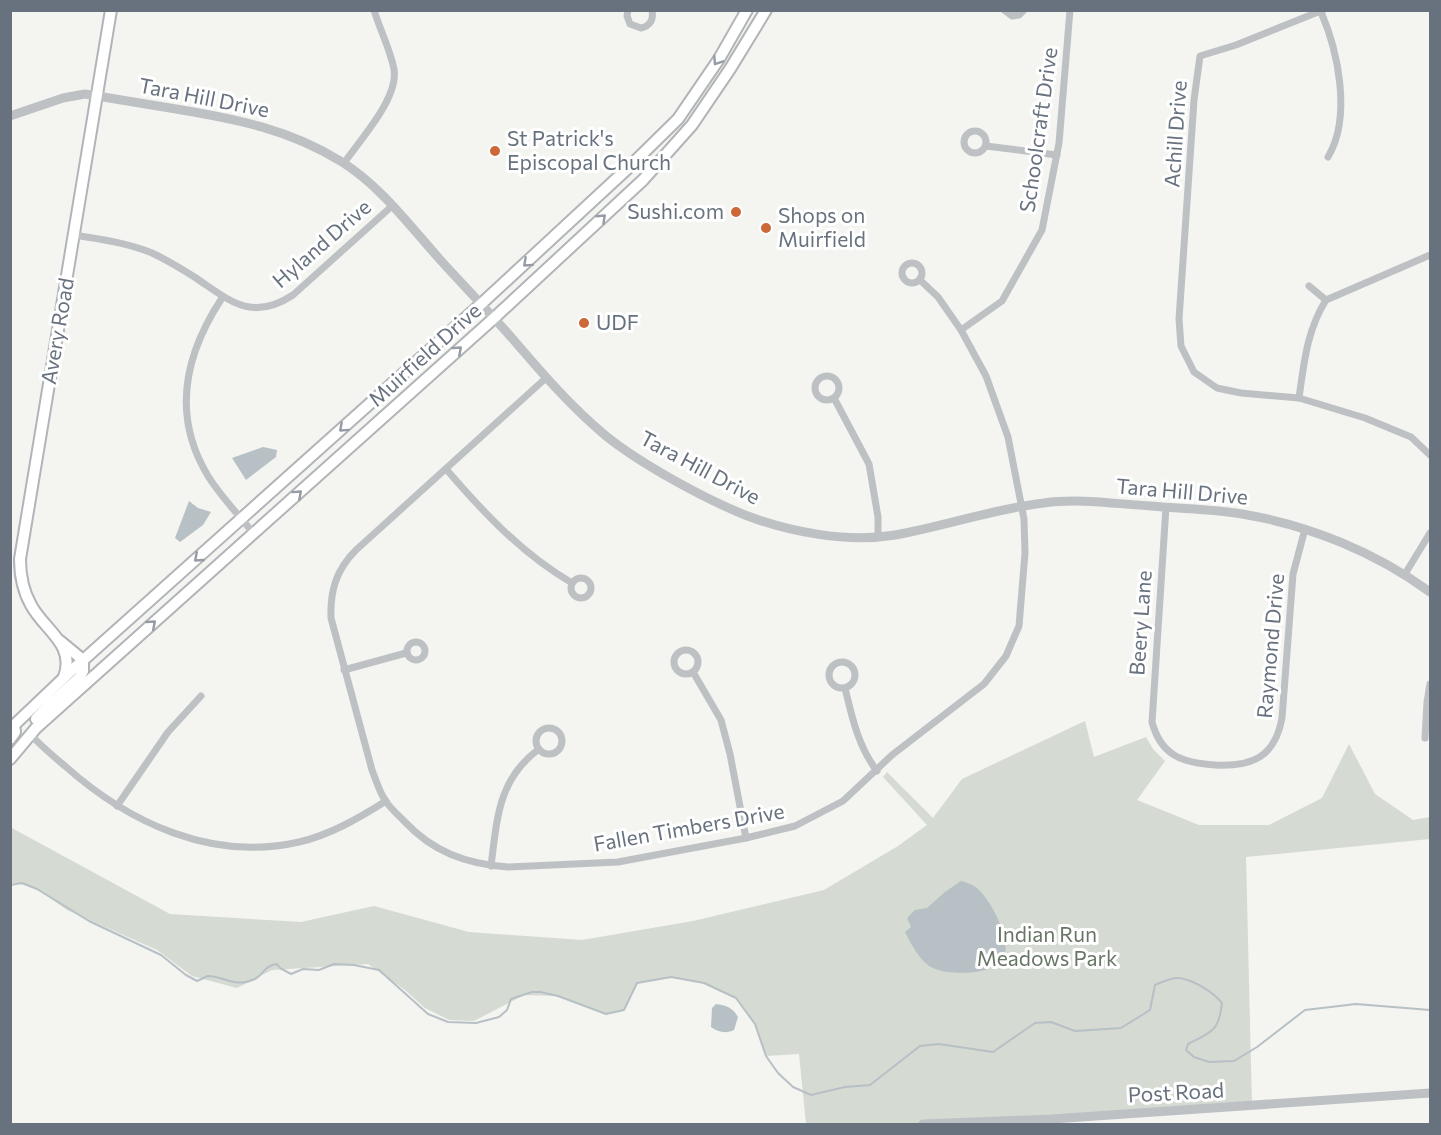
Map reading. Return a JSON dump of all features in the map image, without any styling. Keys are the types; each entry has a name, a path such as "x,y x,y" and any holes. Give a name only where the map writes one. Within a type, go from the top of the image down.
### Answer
{"main road":[{"name":"Avery Road","path":"83,660 59,640 31,605 23,586 20,559 111,10"},
{"name":"Muirfield Drive","path":"12,724 577,218 678,119 719,59 747,10"},
{"name":"Muirfield Drive","path":"10,759 36,728 108,662 254,534 644,180 692,125 766,10"},
{"name":"Avery Road","path":"59,640 68,662 68,674"},
{"path":"10,749 49,705 80,677 83,671 83,660"},
{"path":"10,739 15,732 12,724"}],"street":[{"path":"344,163 388,101 394,86 394,70 374,10"},
{"path":"628,10 627,16 630,24 641,28 651,21 652,10"},
{"path":"1004,10 1012,16 1019,15 1024,10"},
{"name":"Schoolcraft Drive","path":"961,330 1002,301 1042,230 1057,155 1070,10"},
{"path":"1322,11 1339,70 1340,94 1338,133 1328,157"},
{"name":"Achill Drive","path":"1299,398 1240,393 1217,388 1194,372 1181,346 1179,319 1194,100 1200,56 1236,45 1322,11"},
{"name":"Tara Hill Drive","path":"10,116 70,96 97,96 233,118 271,128 344,163 376,189 570,403 610,438 658,470 710,499 744,514 793,530 832,535 878,536 923,529 1022,506 1074,501 1239,514 1305,529 1347,545 1405,574 1431,592"},
{"path":"986,146 1057,155"},
{"name":"Hyland Drive","path":"74,235 128,245 150,252 196,278 222,298 250,308 274,306 283,302 392,206"},
{"path":"1431,255 1326,300 1318,312 1307,341 1299,398 1365,418 1411,436 1431,455"},
{"name":"Fallen Timbers Drive","path":"546,378 356,550 337,573 330,602 331,618 372,770 386,801 426,842 453,856 491,866 618,862 746,838 795,826 843,801 892,755 984,684 1006,656 1019,626 1025,553 1022,506 1008,437 986,376 961,330 938,297 920,280"},
{"path":"1309,286 1326,300"},
{"path":"222,298 197,343 187,379 187,409 192,439 200,461 218,490 254,534"},
{"path":"834,398 869,464 878,518 878,536"},
{"path":"446,469 502,531 552,572 572,583"},
{"name":"Beery Lane","path":"1159,740 1154,730 1151,713 1166,507"},
{"name":"Raymond Drive","path":"1159,740 1168,750 1184,761 1232,766 1258,759 1274,743 1280,731 1282,718 1293,574 1305,529"},
{"path":"1405,574 1431,533"},
{"path":"344,670 406,653"},
{"path":"693,672 721,720 746,838"},
{"path":"1425,738 1427,702 1431,684"},
{"path":"845,688 856,732 876,771"},
{"path":"117,806 168,732 201,696"},
{"path":"31,735 81,781 117,806 177,836 217,846 256,848 300,842 321,836 386,801"},
{"path":"491,866 497,814 505,788 519,766 539,749"},
{"name":"Post Road","path":"923,1125 1052,1122 1431,1093"}],"green space":[{"name":"Indian Run Meadows Park","path":"1085,721 1094,757 1146,737 1153,749 1165,761 1137,800 1199,825 1269,825 1322,798 1349,744 1375,794 1413,820 1430,817 1430,839 1246,857 1252,1106 918,1124 806,1124 799,1054 766,1056 755,1024 737,998 704,983 671,977 638,983 624,1010 606,1014 558,996 524,995 474,1021 449,1020 425,1008 405,990 368,964 272,970 237,988 192,976 157,950 67,910 37,889 11,883 10,827 170,914 301,922 374,906 469,932 582,940 693,921 824,890 898,846 927,825 883,777 887,772 933,818 962,779"}],"shaded area":[{"path":"263,447 277,450 276,457 246,480 232,458"},
{"path":"189,501 198,508 211,512 203,525 180,542 175,538"},
{"path":"961,881 975,886 996,914 1004,934 1005,952 998,964 981,971 960,973 940,971 929,966 920,958 913,947 905,932 911,927 907,918 915,910 927,908"},
{"path":"716,1004 734,1011 738,1017 734,1030 722,1032 711,1027 712,1008"}],"waterway":[{"path":"10,885 22,883 37,889 89,921 161,955 197,981 208,976 236,982 248,981 258,977 269,966 277,964 291,974 303,969 319,970 334,964 354,965 379,970 428,1014 448,1022 476,1023 499,1017 507,1010 511,999 532,992 558,996 606,1014 624,1010 637,983 671,977 704,983 736,998 755,1024 766,1056 778,1073 793,1087 811,1095 845,1087 870,1085 920,1046 939,1044 993,1052 1035,1023 1051,1022 1075,1031 1121,1028 1150,1010 1155,985 1173,978 1185,979 1197,984 1222,1003 1219,1020 1213,1030 1188,1044 1186,1050 1194,1057 1209,1062 1234,1061 1257,1047 1305,1010 1356,1004 1430,1010"}],"place":[{"name":"St Patrick's Episcopal Church","path":"495,151"},
{"name":"Sushi.com","path":"736,212"},
{"name":"Shops on Muirfield","path":"766,228"},
{"name":"UDF","path":"584,323"}]}
